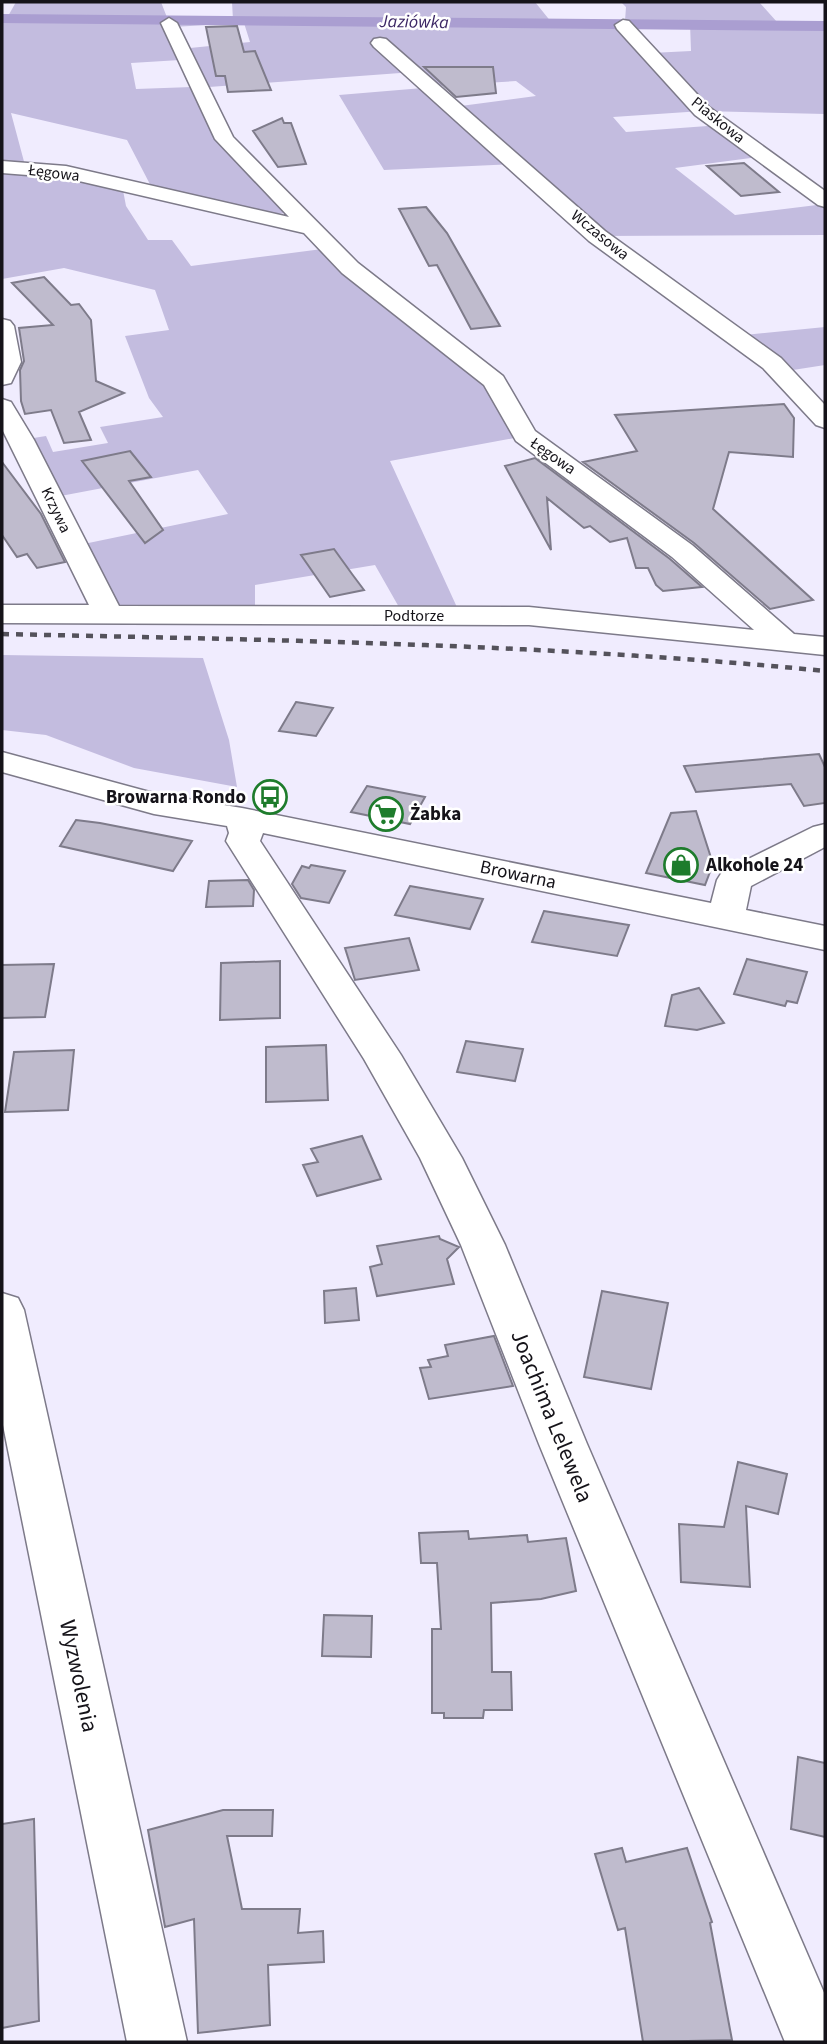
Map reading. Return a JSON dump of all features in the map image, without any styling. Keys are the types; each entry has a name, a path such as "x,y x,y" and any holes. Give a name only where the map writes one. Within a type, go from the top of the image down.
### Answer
{"street":[{"name":"Łęgowa","path":"166,15 225,139 310,228 350,268 494,381 525,436 682,551 783,640"},
{"name":"Piaskowa","path":"620,18 702,111 825,201"},
{"name":"Wczasowa","path":"380,43 597,236 772,363 825,419"},
{"name":"Łęgowa","path":"2,167 66,172 310,228"},
{"path":"2,326 9,362 2,378"},
{"name":"Krzywa","path":"2,407 22,440 108,614"},
{"name":"Podtorze","path":"2,614 529,616 825,646"},
{"name":"Browarna","path":"2,744 29,748 92,766 226,815"},
{"name":"Browarna","path":"2,762 154,804 226,815 825,938"},
{"name":"Joachima Lelewela","path":"226,815 246,834 243,841 381,1055 441,1158 483,1245 568,1457 815,2042"},
{"path":"726,917 735,880 825,834"},
{"name":"Wyzwolenia","path":"2,1310 157,2042"}],"shaded area":[{"path":"16,2 161,2 168,20 233,20 232,2 535,2 552,23 622,23 651,53 691,51 690,23 825,26 825,114 702,111 613,117 626,132 721,125 766,156 675,168 735,215 825,204 825,235 597,236 516,164 384,170 339,95 423,88 453,107 536,96 516,81 436,86 414,72 209,87 180,49 250,42 244,23 172,27 180,60 131,63 136,89 192,87 225,139 296,212 257,216 154,192 127,140 11,113 26,169 122,185 126,206 148,240 172,240 191,266 330,248 494,381 525,436 390,461 461,616 404,616 375,565 255,585 255,615 108,614 74,546 228,514 198,470 50,498 21,440 46,436 53,452 108,443 100,427 163,417 149,398 125,336 169,330 155,290 64,268 2,279 2,18 7,18"},
{"path":"621,2 759,2 777,22 625,21 626,7"},
{"path":"825,327 825,365 780,372 735,336"},
{"path":"2,655 203,658 229,740 237,787 134,768 46,735 2,730"}],"building":[{"path":"237,26 244,52 255,51 271,90 228,92 225,76 216,76 206,27"},
{"path":"424,67 493,67 496,93 456,97"},
{"path":"282,118 284,123 291,123 306,164 278,167 253,131"},
{"path":"744,163 779,192 741,196 707,166"},
{"path":"426,207 447,233 500,326 471,329 437,265 429,266 399,209"},
{"path":"44,277 71,305 79,304 91,320 96,381 124,393 79,412 91,440 64,443 51,410 25,414 21,401 20,370 24,361 19,328 53,325 12,283"},
{"path":"784,404 794,418 793,457 729,452 713,509 813,600 770,609 694,543 583,462 637,451 615,415"},
{"path":"130,451 151,477 129,481 163,530 145,543 82,461"},
{"path":"535,458 670,559 702,587 663,591 656,585 648,568 636,568 627,538 610,542 590,526 584,528 547,498 551,550 505,466"},
{"path":"2,462 41,514 65,562 37,568 27,554 17,557 2,535"},
{"path":"334,549 364,590 330,597 301,555"},
{"path":"296,702 333,708 316,736 279,731"},
{"path":"819,754 825,767 825,803 804,806 791,784 696,792 684,766"},
{"path":"367,786 425,797 410,824 351,812"},
{"path":"696,811 713,864 705,885 646,873 671,813"},
{"path":"76,820 192,841 173,871 60,846"},
{"path":"311,865 345,871 329,903 301,898 292,884 302,866 309,868"},
{"path":"248,880 254,890 253,906 206,907 209,881"},
{"path":"410,886 483,899 470,929 395,915"},
{"path":"544,911 629,925 617,956 532,942"},
{"path":"409,938 419,970 355,980 345,948"},
{"path":"747,959 807,972 797,1003 787,1001 785,1006 734,994"},
{"path":"280,961 280,1018 220,1020 221,963"},
{"path":"54,964 45,1017 2,1018 2,965"},
{"path":"699,988 724,1023 697,1030 665,1026 672,995"},
{"path":"466,1041 523,1049 515,1081 457,1072"},
{"path":"326,1045 328,1100 266,1102 266,1047"},
{"path":"74,1050 68,1110 5,1112 14,1052"},
{"path":"362,1136 381,1179 317,1196 303,1165 318,1162 311,1149"},
{"path":"439,1236 440,1239 459,1247 447,1259 454,1284 377,1296 370,1267 382,1264 377,1246"},
{"path":"356,1288 359,1320 325,1323 324,1291"},
{"path":"602,1291 668,1303 651,1389 584,1377"},
{"path":"494,1336 513,1386 429,1399 420,1368 431,1367 428,1360 448,1356 445,1345"},
{"path":"738,1462 787,1474 778,1514 746,1506 750,1587 681,1582 679,1524 724,1527"},
{"path":"468,1531 469,1539 527,1535 528,1542 566,1538 576,1591 541,1599 491,1603 492,1672 511,1672 512,1710 484,1710 483,1718 444,1718 444,1713 432,1713 432,1629 441,1629 437,1563 421,1563 419,1533"},
{"path":"324,1615 372,1616 371,1657 322,1656"},
{"path":"798,1757 825,1763 825,1837 791,1829"},
{"path":"223,1810 273,1810 272,1836 227,1836 242,1909 300,1909 298,1933 323,1931 324,1962 268,1965 270,2025 198,2033 194,1919 165,1927 148,1830"},
{"path":"34,1819 39,2021 2,2028 2,1824"},
{"path":"622,1848 626,1862 687,1848 712,1922 710,1923 732,2040 643,2042 625,1928 618,1930 595,1854"}],"waterway":[{"name":"Jaziówka","path":"2,18 825,26"}],"railway":[{"path":"2,634 517,649 825,671"}],"place":[{"name":"Browarna Rondo","path":"270,797"},
{"name":"Żabka","path":"386,814"},
{"name":"Alkohole 24","path":"681,865"}]}
